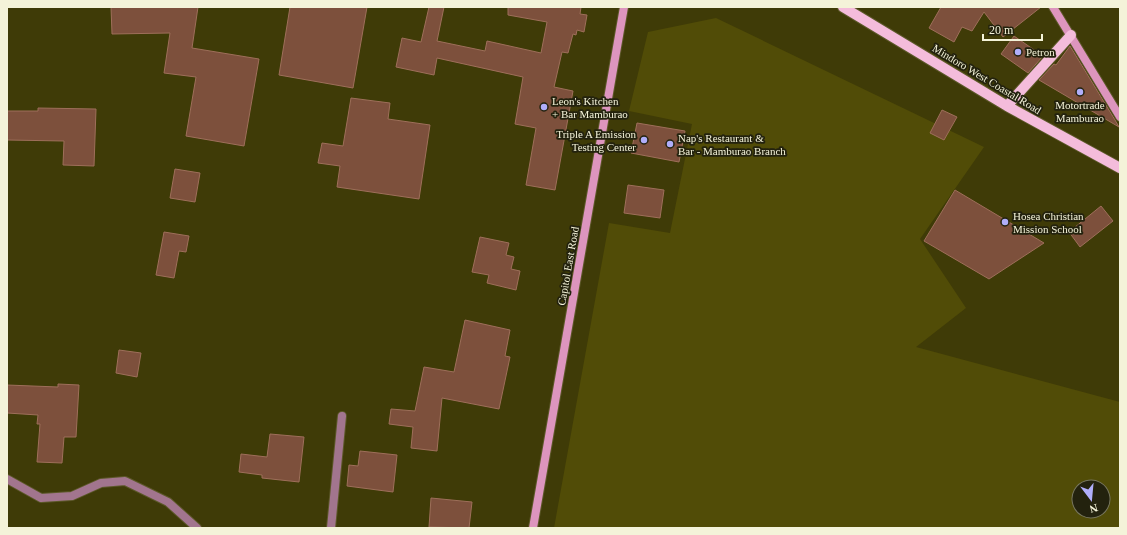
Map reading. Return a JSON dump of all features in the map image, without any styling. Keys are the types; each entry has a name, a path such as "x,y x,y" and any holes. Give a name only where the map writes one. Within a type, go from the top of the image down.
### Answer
{"main road":[{"name":"Mindoro West Coastal Road","path":"843,7 1008,106 1120,168"},
{"path":"1008,106 1070,35"}],"street":[{"name":"Capitol East Road","path":"533,528 624,7"},
{"path":"1053,7 1120,117"},
{"path":"331,528 342,416"},
{"path":"7,479 41,498 72,496 101,483 125,481 168,502 197,528"}],"shaded area":[{"path":"716,18 984,147 920,239 966,308 916,347 1120,402 1120,528 554,528 609,223 670,233 692,124 629,111 648,32"}],"building":[{"path":"111,7 198,7 192,48 259,59 244,146 186,136 196,77 164,73 170,33 112,34"},
{"path":"290,7 367,7 353,88 279,75"},
{"path":"429,7 444,7 437,41 485,51 487,41 541,53 547,22 508,15 508,7 581,7 580,14 587,15 584,32 577,30 576,35 573,34 568,53 562,52 554,87 573,91 555,190 526,185 536,128 515,124 523,77 437,58 434,75 396,67 402,38 421,42"},
{"path":"941,7 1041,7 1003,37 984,12 972,31 962,27 954,42 929,28"},
{"name":"Petron","path":"1014,36 1043,56 1028,73 1001,54"},
{"name":"Motortrade Mamburao","path":"1070,46 1119,127 1039,80 1054,64 1056,65"},
{"path":"351,98 390,103 388,119 430,125 419,199 337,187 340,166 318,163 322,143 343,146"},
{"path":"38,108 96,109 94,166 63,165 64,141 7,140 7,111 38,111"},
{"path":"942,110 957,117 944,140 930,133"},
{"path":"637,123 685,131 679,162 631,153"},
{"path":"175,169 200,173 195,202 170,198"},
{"path":"628,185 664,190 660,218 624,213"},
{"path":"955,190 1044,243 989,279 924,241"},
{"path":"1101,206 1113,221 1080,247 1069,232"},
{"path":"164,232 189,236 186,252 179,251 174,278 156,275"},
{"path":"480,237 509,243 506,255 514,257 511,269 520,271 516,290 487,283 489,275 472,272"},
{"path":"465,320 510,330 505,356 510,357 499,409 442,398 437,451 411,448 413,427 389,424 391,409 415,411 424,367 454,372"},
{"path":"119,350 141,353 137,377 116,373"},
{"path":"58,384 79,385 76,437 64,437 62,463 37,462 40,424 37,424 38,415 7,413 7,385 58,387"},
{"path":"270,434 304,437 299,482 262,478 262,475 239,472 241,454 267,457"},
{"path":"360,451 397,455 393,492 347,486 349,465 358,466"},
{"path":"431,498 472,502 469,528 429,527"}],"place":[{"name":"Petron","path":"1018,52"},
{"name":"Motortrade Mamburao","path":"1080,92"},
{"name":"Leon's Kitchen + Bar Mamburao","path":"544,107"},
{"name":"Triple A Emission Testing Center","path":"644,140"},
{"name":"Nap's Restaurant & Bar - Mamburao Branch","path":"670,144"},
{"name":"Hosea Christian Mission School","path":"1005,222"}]}
